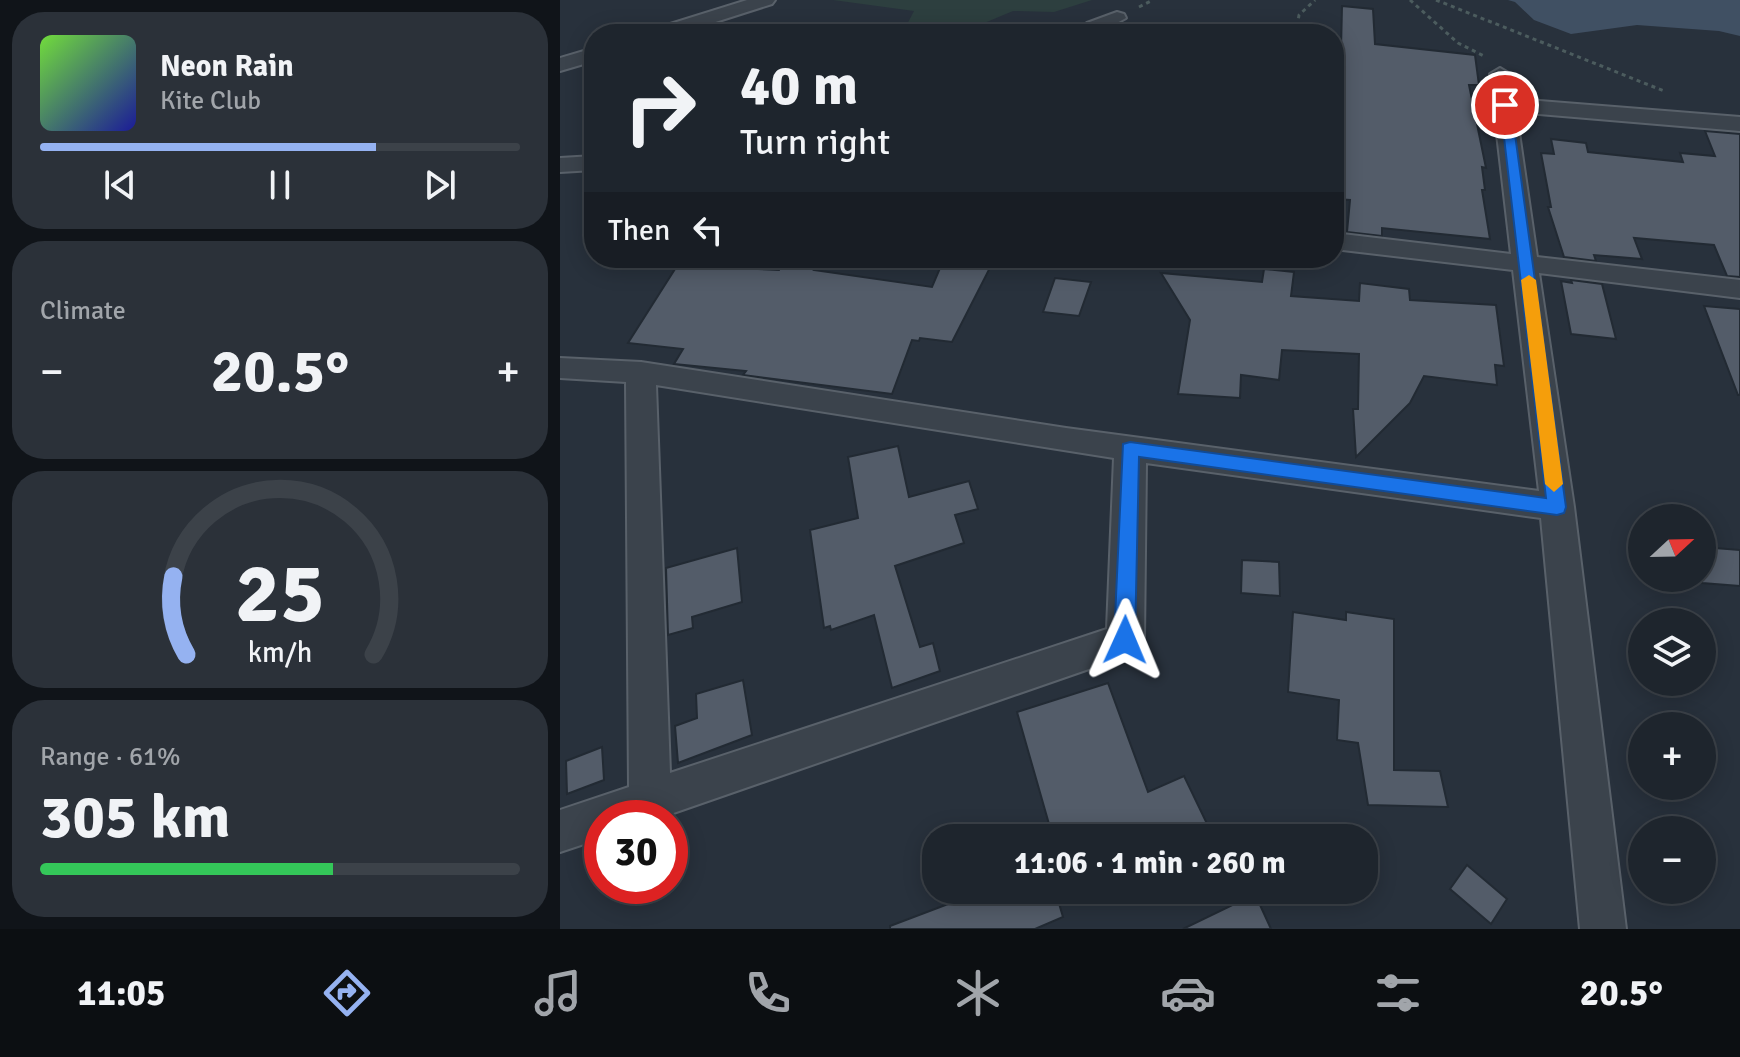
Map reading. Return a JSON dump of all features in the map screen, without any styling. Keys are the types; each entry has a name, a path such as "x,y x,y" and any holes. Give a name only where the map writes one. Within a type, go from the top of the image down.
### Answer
{"street":[{"path":"690,24 766,0"},
{"path":"1102,24 1117,18"},
{"path":"560,65 584,57"},
{"path":"1603,929 1557,507 1502,90 1740,124"},
{"path":"1344,242 1740,289"},
{"path":"560,368 641,372 1130,449 1557,507"},
{"path":"641,372 650,800 1125,640 1130,449"},
{"path":"560,831 584,823"}],"path":[{"path":"1298,24 1299,15 1315,0"},
{"path":"1410,0 1458,43 1490,59 1502,90"},
{"path":"1436,0 1666,92"}],"shaded area":[{"path":"833,0 1092,0 1054,12 1013,11 982,24 907,24 914,11"}],"water":[{"path":"1508,0 1740,0 1740,36 1719,31 1637,25 1571,34 1534,20 1515,2"}],"building":[{"path":"1342,6 1373,9 1375,44 1475,55 1479,85 1469,85 1486,168 1482,167 1485,190 1482,190 1490,239 1382,228 1382,236 1347,232 1350,200 1344,200 1344,24 1342,24"},
{"path":"1705,131 1740,134 1740,277 1727,276 1714,245 1634,238 1642,259 1594,255 1596,261 1564,257 1548,207 1551,207 1541,153 1554,154 1551,139 1586,143 1588,152 1683,162 1680,153 1715,156"},
{"path":"676,268 815,268 932,287 940,268 990,268 952,342 912,340 892,394 743,375 746,371 674,364 683,349 628,343"},
{"path":"1264,269 1294,272 1291,296 1359,301 1360,283 1409,289 1410,300 1496,305 1504,366 1495,365 1497,385 1424,376 1410,403 1356,457 1353,409 1358,409 1359,354 1282,350 1279,380 1241,375 1240,398 1178,394 1190,320 1161,273 1262,282"},
{"path":"1055,278 1091,282 1079,316 1043,312"},
{"path":"1571,280 1602,284 1616,339 1571,334 1561,281 1572,283"},
{"path":"1704,306 1740,309 1740,395 1738,395"},
{"path":"898,446 909,497 969,481 978,509 955,515 964,543 895,566 920,647 933,643 940,671 892,688 874,615 831,630 830,626 824,628 810,530 858,518 848,457"},
{"path":"737,548 742,602 692,617 693,628 668,635 666,568"},
{"path":"1716,548 1740,550 1740,586 1716,584"},
{"path":"1242,560 1279,562 1280,596 1241,593"},
{"path":"1293,612 1346,620 1346,612 1394,619 1394,770 1440,771 1448,807 1368,805 1358,743 1337,740 1339,700 1288,692"},
{"path":"743,680 752,735 678,763 675,726 697,718 696,694"},
{"path":"1108,683 1148,792 1184,776 1207,824 1049,824 1017,712"},
{"path":"602,747 604,780 567,794 566,761"},
{"path":"1467,865 1507,899 1491,924 1450,889"},
{"path":"948,904 1059,904 1063,917 1035,929 890,929 890,926"},
{"path":"1234,904 1260,904 1271,929 1183,929"}],"slow traffic":[{"path":"1529,280 1554,484"}],"route":[{"path":"1125,640 1130,449 1557,507 1505,105"}]}
